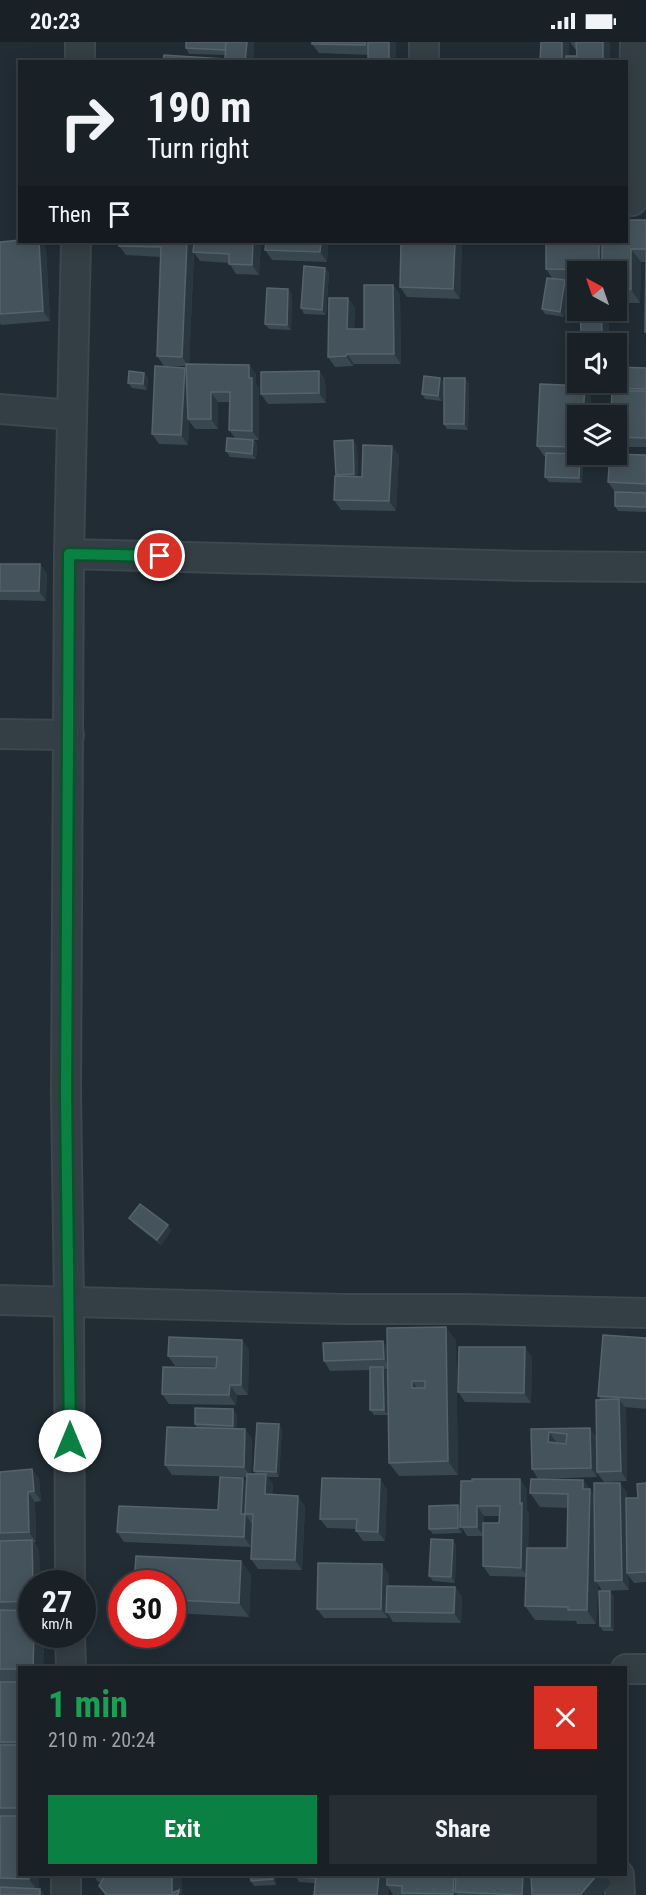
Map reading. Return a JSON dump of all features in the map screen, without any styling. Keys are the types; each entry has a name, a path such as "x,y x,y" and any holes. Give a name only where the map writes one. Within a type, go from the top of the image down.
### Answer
{"street":[{"path":"80,42 80,60"},
{"path":"424,42 424,60"},
{"path":"635,42 635,201"},
{"path":"70,1570 66,1081 69,554 76,243"},
{"path":"0,409 72,415"},
{"path":"69,554 646,567"},
{"path":"0,734 69,735"},
{"path":"0,1300 646,1313"},
{"path":"70,1648 71,1666"},
{"path":"627,1669 646,1669"},
{"path":"66,1876 66,1895"},
{"path":"620,1876 620,1895"}],"building":[{"path":"186,42 226,42 225,50 186,48"},
{"path":"226,42 247,42 245,60 163,60 164,55 225,59"},
{"path":"312,42 365,42 365,45 312,44"},
{"path":"368,42 389,42 389,60 368,60"},
{"path":"541,42 562,42 562,60 540,60"},
{"path":"576,42 603,42 603,60 566,60 566,56 577,56"},
{"path":"628,220 646,220 646,249 631,249 631,289 627,289 627,261 602,261 602,243 628,243"},
{"path":"18,240 18,243 39,243 43,311 0,314 0,242"},
{"path":"120,243 187,243 182,357 157,356 161,247 119,246"},
{"path":"194,243 253,243 252,265 229,264 229,254 193,252"},
{"path":"266,243 321,243 320,252 265,250"},
{"path":"401,243 455,243 453,289 400,287"},
{"path":"546,243 599,243 599,261 567,261 567,269 546,269"},
{"path":"646,249 646,332 645,332"},
{"path":"304,266 325,268 322,310 301,308"},
{"path":"547,278 565,280 560,312 542,309"},
{"path":"364,285 393,285 394,354 347,354 346,356 328,357 329,298 348,298 347,329 364,329"},
{"path":"267,288 288,289 287,325 265,324"},
{"path":"580,321 602,321 602,332 581,332"},
{"path":"186,364 249,365 249,378 252,378 252,431 229,430 230,392 211,392 211,419 188,419"},
{"path":"155,366 185,368 181,435 152,434"},
{"path":"627,367 646,368 646,389 627,389"},
{"path":"129,371 144,373 143,384 128,383"},
{"path":"319,371 319,393 261,394 261,372"},
{"path":"424,376 440,378 438,396 422,394"},
{"path":"444,378 465,378 464,424 444,424"},
{"path":"540,384 567,385 567,393 585,393 584,405 567,405 567,447 537,446"},
{"path":"646,391 646,438 627,437 627,405 611,405 612,393"},
{"path":"227,438 253,440 252,454 226,451"},
{"path":"353,440 354,474 336,475 334,441"},
{"path":"363,445 392,446 389,501 334,500 335,476 362,477"},
{"path":"546,453 567,454 567,465 580,465 579,478 545,477"},
{"path":"627,454 646,455 646,484 608,482 609,465 627,465"},
{"path":"615,492 646,493 646,507 615,506"},
{"path":"0,564 40,564 39,591 0,591"},
{"path":"140,1204 168,1225 157,1240 129,1218"},
{"path":"446,1327 448,1461 389,1463 387,1328","holes":["412,1381 425,1381 425,1388 412,1388"]},
{"path":"603,1335 646,1338 646,1399 598,1396"},
{"path":"169,1337 242,1340 241,1385 230,1385 229,1395 162,1394 163,1367 216,1368 217,1357 168,1356"},
{"path":"383,1341 384,1359 324,1361 323,1343"},
{"path":"459,1347 525,1347 524,1393 458,1392"},
{"path":"370,1367 383,1367 384,1410 370,1410"},
{"path":"619,1399 621,1471 597,1472 596,1400"},
{"path":"195,1408 233,1409 233,1426 195,1424"},
{"path":"257,1423 279,1424 276,1472 254,1471"},
{"path":"167,1427 245,1429 244,1467 165,1465"},
{"path":"590,1428 591,1468 532,1469 531,1429","holes":["549,1432 567,1434 566,1444 548,1442"]},
{"path":"32,1469 34,1491 28,1492 29,1532 0,1533 0,1472"},
{"path":"247,1474 266,1474 265,1494 298,1496 295,1560 251,1559 253,1514 245,1514"},
{"path":"220,1477 243,1478 241,1514 245,1514 244,1537 117,1532 119,1506 218,1510"},
{"path":"322,1478 380,1479 378,1532 356,1531 357,1519 320,1519"},
{"path":"472,1479 520,1479 521,1568 483,1566 483,1523 499,1523 500,1506 477,1506 477,1527 460,1527 461,1481 472,1481"},
{"path":"531,1479 583,1480 583,1489 590,1489 587,1610 525,1606 527,1548 567,1548 568,1494 530,1493"},
{"path":"594,1483 620,1483 622,1580 595,1581"},
{"path":"646,1483 646,1572 627,1573 626,1498 638,1498 637,1484"},
{"path":"458,1505 458,1528 429,1529 429,1506"},
{"path":"431,1539 453,1540 451,1577 429,1576"},
{"path":"32,1540 33,1570 18,1570 18,1601 0,1602 0,1541"},
{"path":"136,1556 241,1561 239,1603 186,1601 186,1570 135,1570"},
{"path":"318,1563 382,1564 381,1609 317,1609"},
{"path":"387,1586 455,1587 454,1613 386,1612"},
{"path":"599,1591 610,1591 610,1626 600,1626"},
{"path":"0,1610 18,1611 18,1648 34,1648 33,1666 18,1666 18,1669 0,1669"},
{"path":"0,1682 18,1682 18,1742 0,1742"},
{"path":"0,1745 18,1745 18,1808 0,1808"},
{"path":"0,1816 18,1816 18,1876 29,1876 29,1879 0,1878"},
{"path":"104,1876 172,1876 172,1893 179,1890 178,1895 107,1895 99,1886"},
{"path":"250,1876 272,1876 273,1879 251,1881"},
{"path":"296,1876 316,1876 315,1878"},
{"path":"316,1876 379,1876 377,1895 314,1895"},
{"path":"387,1876 454,1876 453,1894 402,1893 402,1886 387,1885"},
{"path":"456,1876 523,1876 522,1895 455,1892"},
{"path":"531,1876 596,1876 580,1895 532,1895"},
{"path":"0,1887 40,1889 40,1895 0,1895"}],"route":[{"path":"70,1441 66,1093 69,554 160,556"}]}
